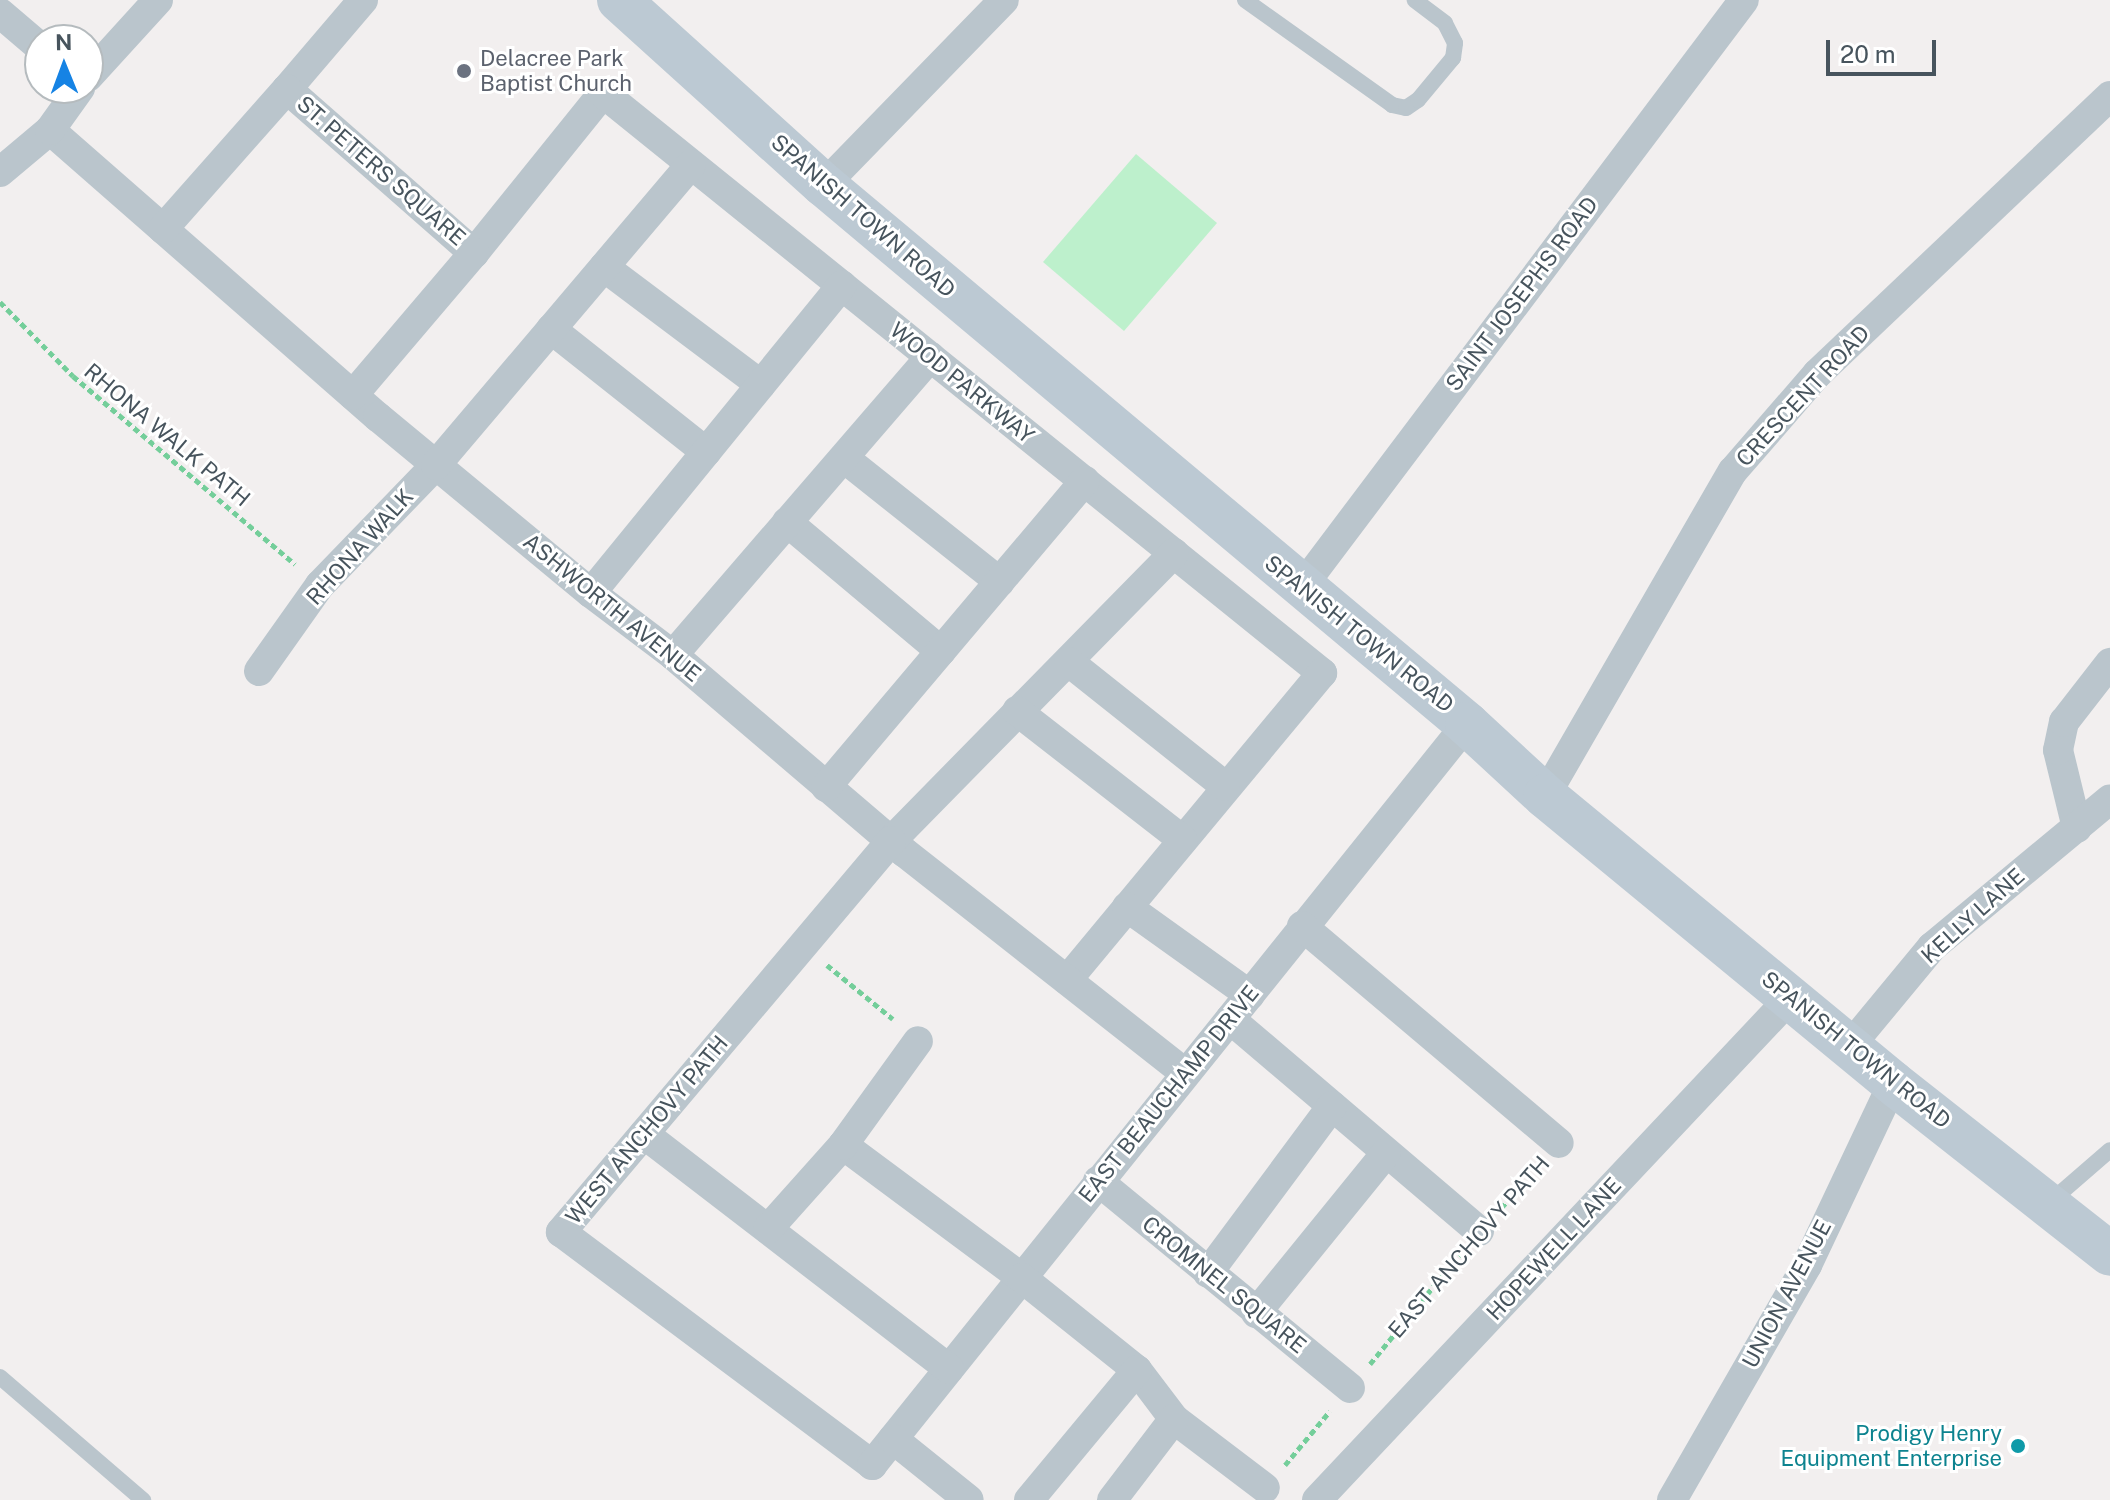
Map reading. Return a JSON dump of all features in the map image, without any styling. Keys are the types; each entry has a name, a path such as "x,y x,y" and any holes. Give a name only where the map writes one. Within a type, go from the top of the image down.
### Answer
{"main road":[{"name":"SPANISH TOWN ROAD","path":"619,0 824,185 1301,588 1467,724 1545,796 1893,1083 2110,1254"}],"street":[{"path":"104,59 158,0"},
{"name":"ST. PETERS SQUARE","path":"163,229 363,0"},
{"path":"824,185 1004,0"},
{"name":"SAINT JOSEPHS ROAD","path":"1301,588 1744,0"},
{"path":"0,13 24,33"},
{"name":"ST. PETERS SQUARE","path":"287,89 474,253"},
{"name":"ST. PETERS SQUARE","path":"353,395 474,253 603,93"},
{"name":"WOOD PARKWAY","path":"603,93 1322,673 1225,786"},
{"name":"CRESCENT ROAD","path":"1545,796 1733,471 1817,374 2110,96"},
{"path":"0,172 50,130 69,104"},
{"name":"ASHWORTH AVENUE","path":"50,130 436,465 591,593 673,655 891,841 1185,1073"},
{"name":"RHONA WALK","path":"259,671 320,585 436,465 691,164"},
{"path":"604,267 761,385"},
{"path":"591,593 842,285"},
{"path":"551,329 706,452"},
{"path":"673,655 930,357"},
{"path":"844,458 1000,582"},
{"path":"826,787 1085,481"},
{"path":"787,522 941,651"},
{"name":"WEST ANCHOVY PATH","path":"872,1465 561,1232 891,841 1174,553"},
{"path":"1067,980 1225,786 1069,662"},
{"path":"2077,828 2058,750 2064,722 2110,663"},
{"path":"1017,711 1183,840"},
{"name":"EAST BEAUCHAMP DRIVE","path":"872,1465 1467,724"},
{"name":"KELLY LANE","path":"1850,1046 1932,947 2110,799"},
{"path":"1127,907 1250,995"},
{"name":"EAST ANCHOVY PATH","path":"1302,926 1559,1143"},
{"name":"HOPEWELL LANE","path":"1317,1500 1791,997"},
{"path":"1230,1019 1479,1231"},
{"path":"768,1229 843,1145 918,1041"},
{"name":"UNION AVENUE","path":"1672,1500 1807,1265 1893,1083"},
{"path":"1208,1273 1332,1106"},
{"path":"644,1134 949,1369"},
{"path":"843,1145 1022,1278 1137,1370 1174,1419 1265,1488"},
{"path":"1256,1313 1386,1153"},
{"name":"CROMNEL SQUARE","path":"1098,1181 1350,1388"},
{"path":"1029,1500 1137,1370"},
{"path":"1112,1500 1174,1419"},
{"path":"893,1439 969,1500"}],"lane":[{"path":"1245,0 1392,105 1406,108 1418,100 1453,58 1455,43 1445,23 1415,0"},
{"path":"2048,1203 2110,1150"},
{"path":"0,1377 143,1500"}],"path":[{"name":"RHONA WALK PATH","path":"0,302 73,376 320,585"},
{"path":"820,959 918,1041"},
{"name":"EAST ANCHOVY PATH","path":"1265,1488 1479,1231 1559,1143"}],"green space":[{"path":"1136,154 1217,223 1124,331 1043,262"}],"place":[{"name":"Delacree Park Baptist Church","path":"464,71"},
{"name":"Prodigy Henry Equipment Enterprise","path":"2018,1446"}]}
